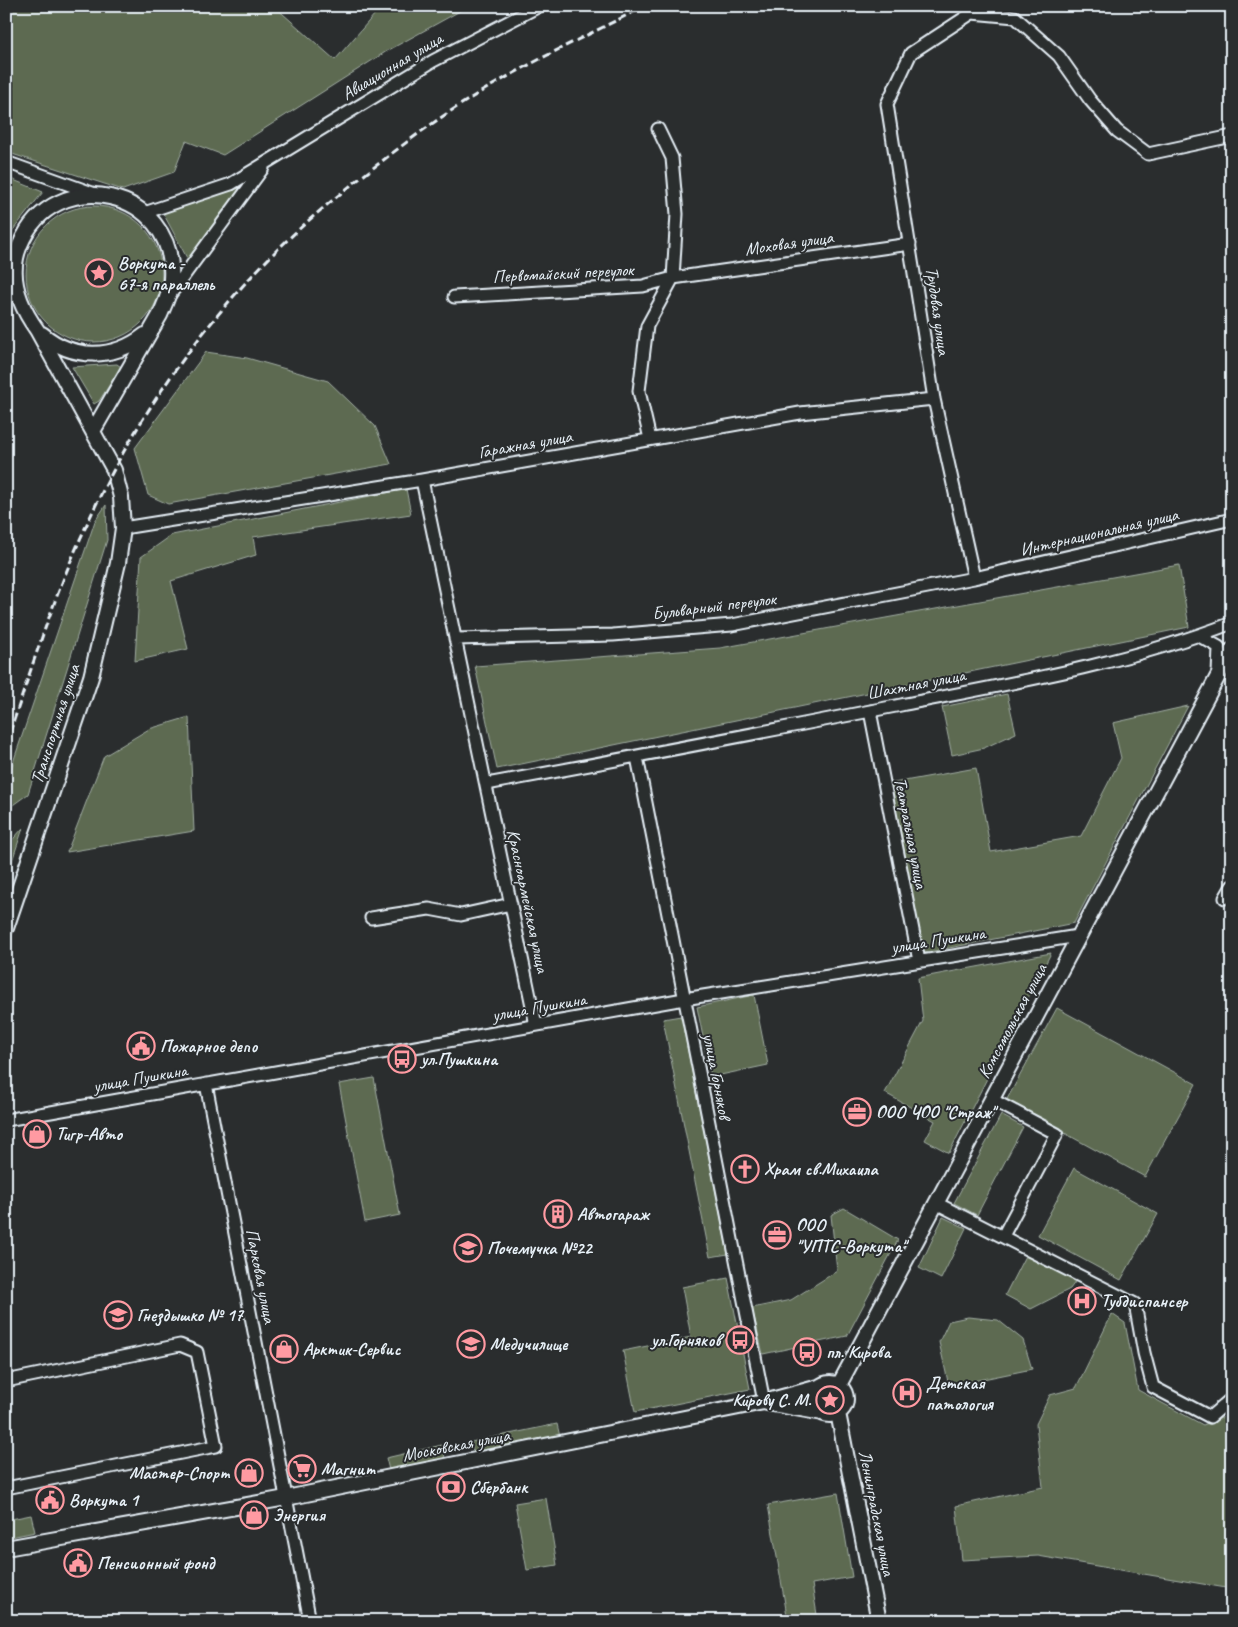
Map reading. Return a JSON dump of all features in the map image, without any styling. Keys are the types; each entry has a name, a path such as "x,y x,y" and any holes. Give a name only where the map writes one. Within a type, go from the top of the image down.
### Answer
{"main road":[{"path":"93,431 149,332 168,298 172,280 171,262 166,244 158,228 144,212 118,199 95,194 78,196 62,201 46,210 24,235 18,251 15,268 19,300 37,330 59,347 85,354 98,354 123,349 149,332"},
{"name":"Транспортная улица","path":"6,928 90,677 118,563 123,528 119,484 110,463 37,330"},
{"name":"Комсомольская улица","path":"838,1385 1231,651"},
{"path":"826,1383 838,1385 843,1389 846,1400 844,1406 838,1413 823,1413 815,1405 814,1399 819,1387 826,1383"},
{"name":"Московская улица","path":"6,1548 286,1498 764,1402 819,1387"},
{"name":"Московская улица","path":"764,1402 823,1413"},
{"name":"Ленинградская улица","path":"838,1413 880,1621"}],"street":[{"name":"Авиационная улица","path":"144,212 230,184 433,61 539,6"},
{"name":"Трудовая улица","path":"974,578 934,399 887,104 911,53 972,13 1015,17 1058,56 1090,100 1117,131 1148,154 1232,136"},
{"path":"650,439 640,391 647,326 673,278 677,214 672,158 658,129"},
{"path":"6,162 95,194"},
{"path":"168,298 267,163"},
{"name":"Моховая улица","path":"673,278 910,244"},
{"name":"Первомайский переулок","path":"454,297 643,286 673,278"},
{"path":"6,279 19,300"},
{"name":"Гаражная улица","path":"123,528 422,480 800,413 934,399"},
{"name":"Красноармейская улица","path":"422,480 536,1025"},
{"name":"Интернациональная улица","path":"974,578 1232,520"},
{"name":"Бульварный переулок","path":"455,639 613,635 732,625 974,578"},
{"name":"Шахтная улица","path":"487,784 637,757 1015,683 1148,652 1232,623"},
{"path":"1198,636 1218,647 1218,674"},
{"name":"Театральная улица","path":"870,711 919,961"},
{"name":"улица Горняков","path":"637,757 764,1402"},
{"path":"1225,898 1232,886"},
{"path":"371,918 429,909 460,915 511,904"},
{"name":"улица Пушкина","path":"6,1120 684,999 1078,936"},
{"name":"Парковая улица","path":"206,1084 310,1621"},
{"path":"991,1099 1057,1134 1003,1236"},
{"path":"936,1203 1135,1304 1144,1353 1153,1387 1210,1417 1232,1398"},
{"path":"6,1381 180,1345 197,1352 216,1446 6,1488"}],"green space":[{"path":"6,6 274,6 335,60 382,6 469,6 387,51 223,155 186,141 174,172 123,190 6,152 6,88 14,88 6,81"},
{"path":"6,177 43,192 6,239"},
{"path":"241,187 188,260 162,211"},
{"path":"94,206 120,211 132,217 142,226 151,236 157,248 162,274 157,300 151,312 142,322 132,331 120,337 94,342 68,337 56,331 46,322 37,312 31,300 26,274 31,248 37,236 46,226 56,217 68,211"},
{"path":"206,352 247,358 328,381 375,426 391,464 168,504 148,495 135,448"},
{"path":"117,364 121,367 99,401 94,404 72,367"},
{"path":"406,489 411,514 253,537 256,555 171,581 188,649 135,661 141,557 172,535"},
{"path":"106,505 107,540 28,794 6,810 6,783 95,521"},
{"path":"1179,565 1189,627 497,769 475,666 720,648"},
{"path":"1007,694 1016,733 984,748 952,755 942,707"},
{"path":"1188,706 1074,923 919,954 888,784 976,768 991,852 1081,836 1121,758 1113,723"},
{"path":"189,717 194,831 67,852 104,756 149,729"},
{"path":"23,828 6,879 6,847"},
{"path":"1051,953 949,1153 925,1140 935,1121 885,1093 923,1021 918,978"},
{"path":"754,995 768,1065 711,1077 697,1007"},
{"path":"1057,1008 1196,1084 1145,1177 1006,1101"},
{"path":"681,1016 728,1254 710,1257 663,1019"},
{"path":"374,1078 400,1215 365,1222 339,1084"},
{"path":"1001,1115 1023,1127 977,1215 954,1203"},
{"path":"1074,1168 1158,1214 1121,1280 1038,1235"},
{"path":"844,1208 898,1240 847,1336 763,1354 752,1308 791,1300 837,1271 831,1215"},
{"path":"943,1217 966,1228 941,1279 919,1268"},
{"path":"1027,1252 1078,1278 1070,1289 1031,1309 1005,1295"},
{"path":"728,1278 750,1389 635,1412 623,1351 691,1337 682,1287"},
{"path":"1112,1314 1125,1323 1138,1390 1203,1425 1232,1414 1232,1589 1038,1556 962,1560 956,1506 1043,1487 1036,1424 1050,1395 1076,1388"},
{"path":"968,1317 998,1320 1023,1340 1032,1369 949,1386 939,1342 949,1321"},
{"path":"557,1424 560,1437 474,1455 471,1442"},
{"path":"442,1445 445,1458 389,1470 386,1458"},
{"path":"838,1493 852,1577 812,1584 818,1621 788,1621 768,1505"},
{"path":"546,1498 557,1565 527,1570 515,1503"},
{"path":"31,1515 35,1532 6,1538 6,1520"}],"railway":[{"path":"6,744 64,578 105,487 145,415 218,314 274,253 301,228 328,204 427,127 470,98 518,71 645,6"}],"place":[{"name":"Воркута - 67-я параллель","path":"99,273"},
{"name":"Пожарное депо","path":"141,1046"},
{"name":"ул.Пушкина","path":"402,1059"},
{"name":"ООО ЧОО \"Страж\"","path":"857,1112"},
{"name":"Тигр-Авто","path":"37,1134"},
{"name":"Храм св.Михаила","path":"745,1169"},
{"name":"Автогараж","path":"558,1214"},
{"name":"ООО \"УПТС-Воркута\"","path":"777,1235"},
{"name":"Почемучка №22","path":"468,1248"},
{"name":"Тубдиспансер","path":"1082,1301"},
{"name":"Гнездышко № 17","path":"118,1315"},
{"name":"ул.Горняков","path":"740,1340"},
{"name":"Медучилище","path":"471,1344"},
{"name":"Арктик-Сервис","path":"284,1349"},
{"name":"пл. Кирова","path":"807,1352"},
{"name":"Детская патология","path":"907,1393"},
{"name":"Кирову С. М.","path":"830,1400"},
{"name":"Магнит","path":"302,1469"},
{"name":"Мастер-Спорт","path":"249,1473"},
{"name":"Сбербанк","path":"451,1487"},
{"name":"Воркута 1","path":"50,1500"},
{"name":"Энергия","path":"254,1515"},
{"name":"Пенсионный фонд","path":"78,1563"}]}
